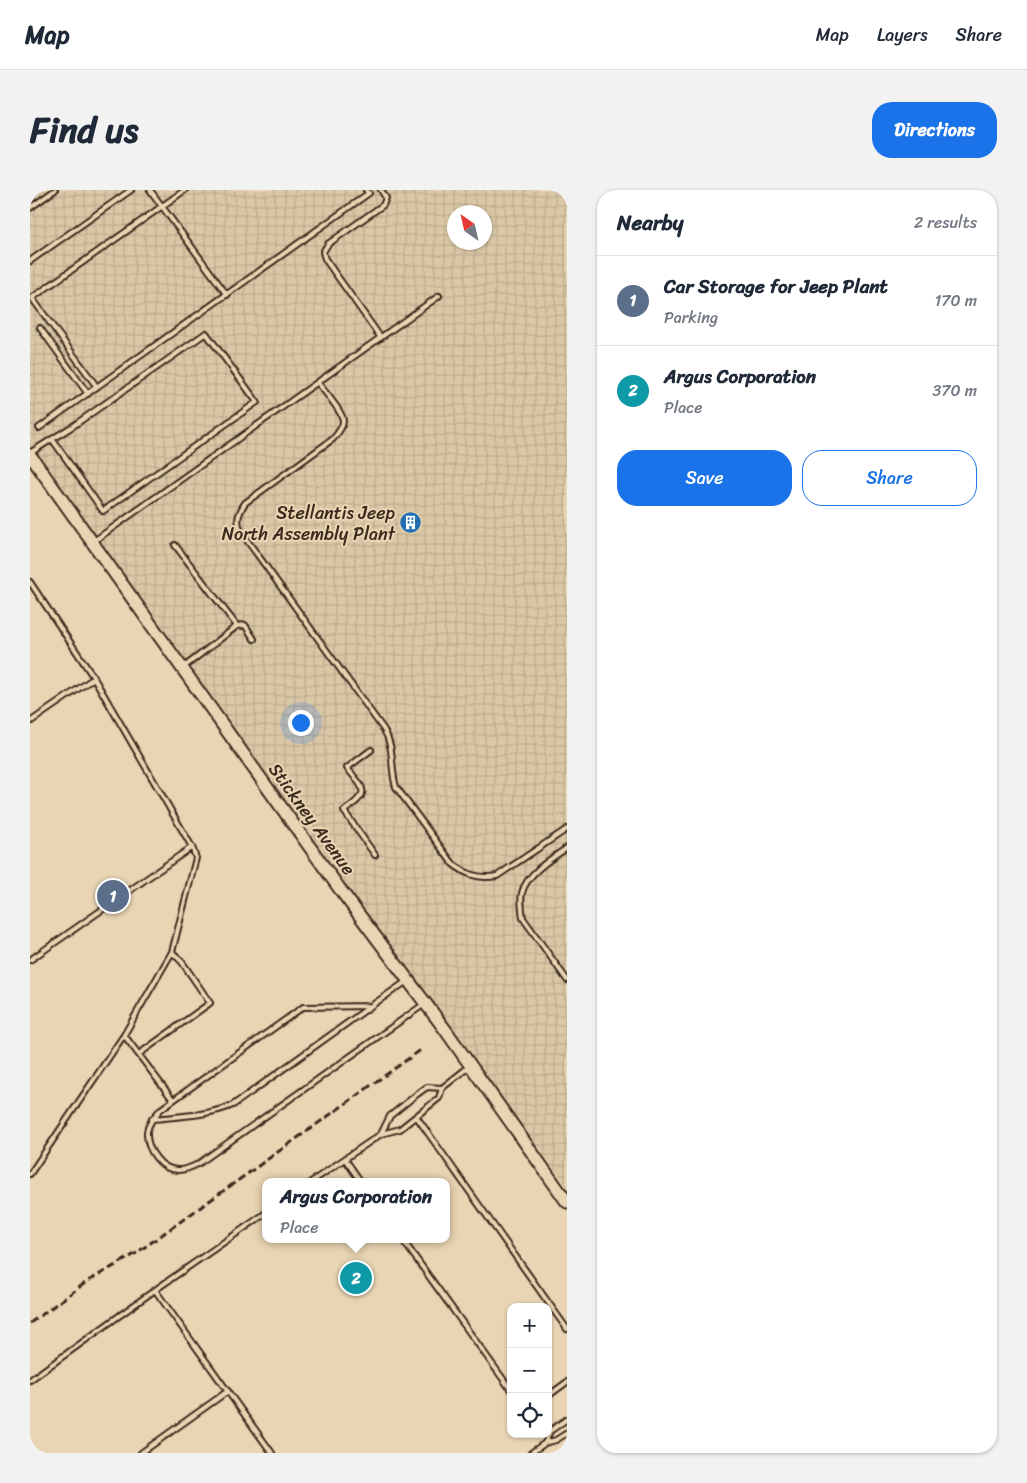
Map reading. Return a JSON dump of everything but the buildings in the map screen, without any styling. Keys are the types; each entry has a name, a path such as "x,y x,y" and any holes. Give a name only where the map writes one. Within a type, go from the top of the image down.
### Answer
{"street":[{"name":"Stickney Avenue","path":"30,454 351,904 408,980 567,1202"}],"lane":[{"path":"30,208 55,190"},
{"path":"30,261 131,190"},
{"path":"150,190 227,295"},
{"path":"97,387 32,298 184,190"},
{"path":"39,428 369,193 366,190"},
{"path":"381,190 386,198 383,205 328,244 323,252 325,259 381,338"},
{"path":"92,542 439,296"},
{"path":"40,328 88,394"},
{"path":"30,454 206,333 256,402 103,511 52,439"},
{"path":"318,383 341,414 343,422 339,432 333,439 245,503 239,512 237,523 241,532 384,730 392,744 396,787 453,864 463,872 474,877 486,878 497,876 567,829"},
{"path":"175,545 237,626"},
{"path":"30,582 94,678 192,847 196,858 172,952 124,1035 30,1174"},
{"path":"182,668 237,626 245,625 254,639"},
{"path":"30,722 94,678"},
{"path":"371,750 348,768 363,789 363,794 360,799 344,811 375,855"},
{"path":"30,960 192,847"},
{"path":"567,848 544,863 532,876 522,892 521,906 523,918 567,980"},
{"path":"139,1054 210,1003 182,962 172,952"},
{"path":"152,1119 203,1115 233,1105 408,980"},
{"path":"371,1006 304,1007 173,1100 152,1119 147,1131 148,1146 155,1157 169,1168 178,1171 188,1169 425,1004"},
{"path":"124,1035 173,1100"},
{"path":"317,1178 381,1134 400,1129 440,1098 442,1088 470,1066"},
{"path":"381,1134 390,1116 416,1095 428,1087 442,1088"},
{"path":"416,1116 567,1329"},
{"path":"345,1159 358,1178"},
{"path":"30,1380 262,1216"},
{"path":"405,1243 507,1384"},
{"path":"155,1290 272,1453"},
{"path":"552,1393 567,1382"},
{"path":"141,1453 228,1392"},
{"path":"545,1443 550,1431 567,1419"},
{"path":"531,1453 545,1443 556,1440 567,1433"}],"shaded area":[{"path":"30,190 567,190 567,1186 245,755 30,458"}],"railway":[{"path":"30,1323 88,1281 135,1254 422,1049"}],"place":[{"name":"Stellantis Jeep North Assembly Plant","path":"411,523"},
{"name":"Car Storage for Jeep Plant","path":"113,896"},
{"name":"Argus Corporation","path":"356,1278"}]}
